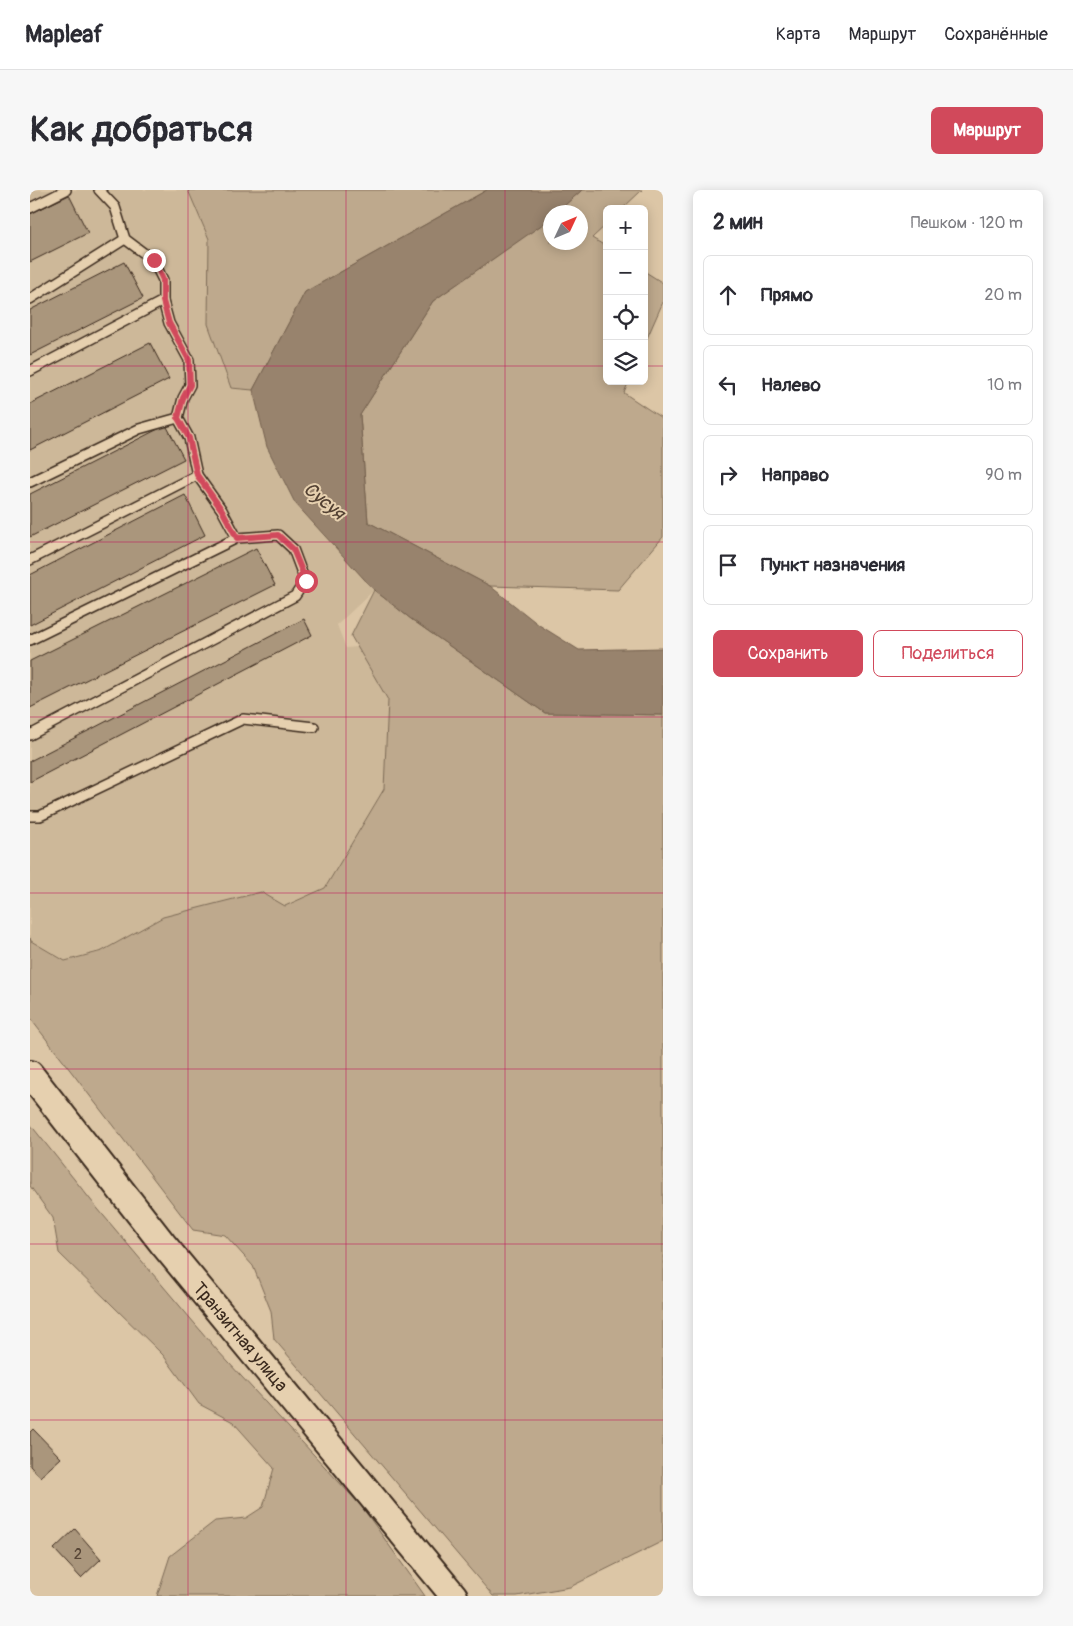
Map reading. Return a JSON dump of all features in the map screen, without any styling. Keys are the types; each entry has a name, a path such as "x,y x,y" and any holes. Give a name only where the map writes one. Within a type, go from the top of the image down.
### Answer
{"main road":[{"name":"Транзитная улица","path":"30,1074 163,1244 454,1596"}],"lane":[{"path":"30,208 66,190"},
{"path":"99,190 115,206 125,238 154,260 163,280 163,301 169,323 189,360 190,385 183,398 178,418 189,438 197,475 222,510 237,538"},
{"path":"30,299 125,238"},
{"path":"30,371 163,301"},
{"path":"30,482 139,429 178,418"},
{"path":"30,560 197,475"},
{"path":"30,640 237,538 278,535 293,549 306,581 295,596 30,735"},
{"path":"30,816 40,816 243,719 314,726"}],"shaded area":[{"path":"30,190 188,190 209,239 208,324 231,388 253,390 267,447 295,503 374,590 337,625 346,648 367,646 388,700 384,789 325,888 285,906 163,917 105,949 65,961 31,941 30,938"},
{"path":"188,190 487,190 305,292 253,390 231,388 208,324 209,239"},
{"path":"582,190 642,190 626,205 603,205 603,228 592,238 603,245 603,385 627,385 624,393 663,419 663,537 618,590 490,586 368,522 360,415 433,301 543,223 543,250 588,250 588,205 565,205"},
{"path":"648,274 663,283 663,302 648,336"},
{"path":"374,590 411,619 545,713 663,715 663,1541 570,1587 517,1596 493,1596 274,1339 271,1311 253,1266 225,1235 193,1230 30,1018 30,938 31,941 65,961 102,951 163,917 261,892 285,906 325,888 384,789 388,700 351,636"},
{"path":"30,1124 98,1209 217,1350 362,1507 425,1596 157,1596 170,1556 215,1521 246,1518 263,1507 274,1468 233,1422 199,1404 163,1355 59,1253 53,1218 30,1186"}],"water":[{"name":"Сусуя","path":"487,190 582,190 565,205 543,205 543,224 433,301 360,415 368,522 490,586 539,625 579,650 663,648 663,715 545,713 411,619 374,590 295,503 267,447 253,390 305,292"}],"building":[{"path":"69,195 88,233 30,262 30,214"},
{"path":"124,262 143,298 30,355 30,310"},
{"path":"150,343 169,379 30,450 30,404"},
{"path":"166,425 184,459 30,537 30,494"},
{"path":"185,495 205,535 30,625 30,575"},
{"path":"256,548 275,585 30,708 30,661"},
{"path":"304,619 312,635 30,782 30,761"},
{"path":"33,1429 61,1458 40,1477 30,1466 30,1432"},
{"path":"75,1529 101,1559 81,1578 54,1549"}],"route":[{"path":"154,260 163,280 163,301 169,323 189,360 190,385 183,398 178,418 189,438 197,475 222,510 237,538 278,535 293,549 306,581"}]}
